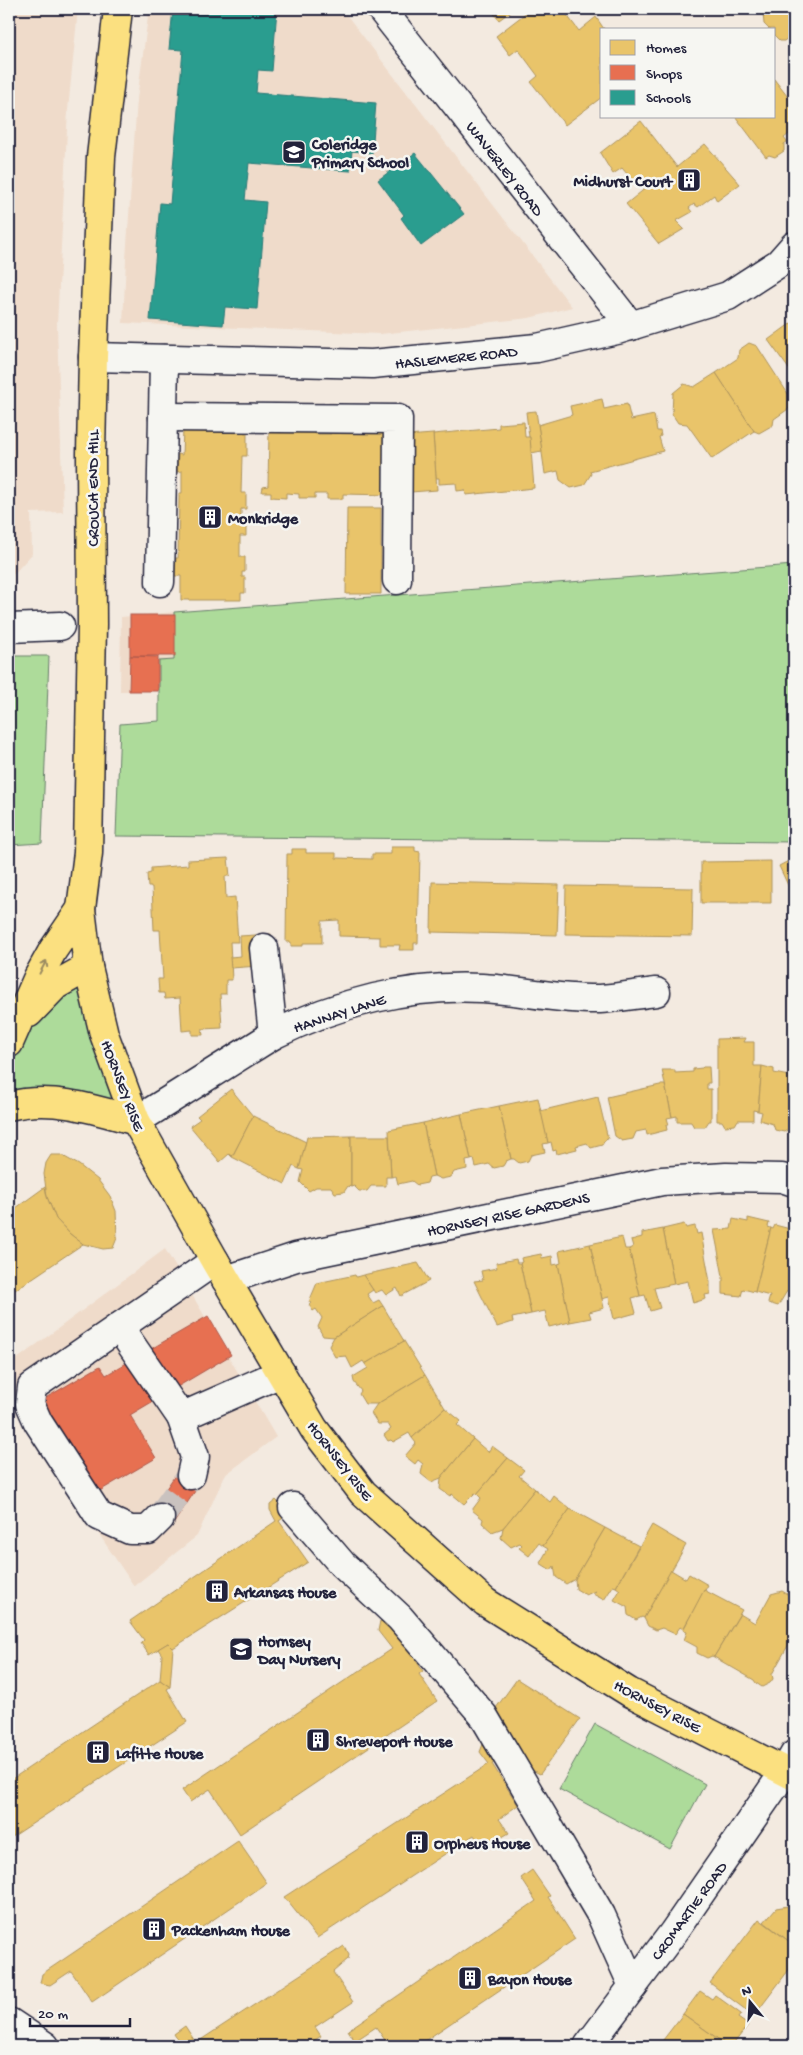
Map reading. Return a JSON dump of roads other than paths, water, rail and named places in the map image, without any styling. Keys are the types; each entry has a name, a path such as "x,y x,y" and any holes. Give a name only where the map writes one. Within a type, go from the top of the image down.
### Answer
{"main road":[{"name":"CROUCH END HILL","path":"88,967 81,909 88,853 91,722 93,357 101,157 118,9"},
{"path":"12,1035 52,950 81,909"},
{"path":"12,1035 56,985 88,967"},
{"name":"HORNSEY RISE","path":"88,967 104,1034 136,1121 220,1271 314,1429 363,1493 485,1602 629,1692 791,1767"},
{"path":"9,1106 24,1102 78,1105 136,1121"}],"street":[{"name":"WAVERLEY ROAD","path":"381,9 631,326"},
{"name":"HASLEMERE ROAD","path":"93,357 372,364 537,348 631,326 728,296 779,262 794,246"},
{"path":"160,582 164,359"},
{"path":"163,417 398,419 397,580"},
{"path":"9,628 60,626"},
{"path":"264,948 266,982 273,1035"},
{"name":"HANNAY LANE","path":"136,1121 273,1035 297,1023 370,998 429,989 482,988 599,999 656,992"},
{"name":"HORNSEY RISE GARDENS","path":"160,1518 148,1530 130,1530 99,1516 38,1422 30,1404 32,1387 119,1328 220,1271 662,1181 726,1177 782,1178 794,1182"},
{"path":"119,1328 182,1417 195,1457 191,1475"},
{"path":"182,1417 281,1373"},
{"path":"293,1507 342,1564 400,1618 483,1715 601,1915 633,1986"},
{"name":"CROMARTIE ROAD","path":"588,2046 673,1932 791,1767"},
{"path":"9,2022 45,2046"}],"tunnel":[{"path":"160,1518 191,1475"}],"place":[{"name":"Coleridge Primary School","path":"294,152"},
{"name":"Midhurst Court","path":"689,180"},
{"name":"Monkridge","path":"210,517"},
{"name":"Arkansas House","path":"217,1591"},
{"name":"Hornsey Day Nursery","path":"241,1649"},
{"name":"Shreveport House","path":"318,1740"},
{"name":"Lafitte House","path":"98,1752"},
{"name":"Orpheus House","path":"417,1842"},
{"name":"Packenham House","path":"154,1929"},
{"name":"Bayon House","path":"470,1978"}]}
